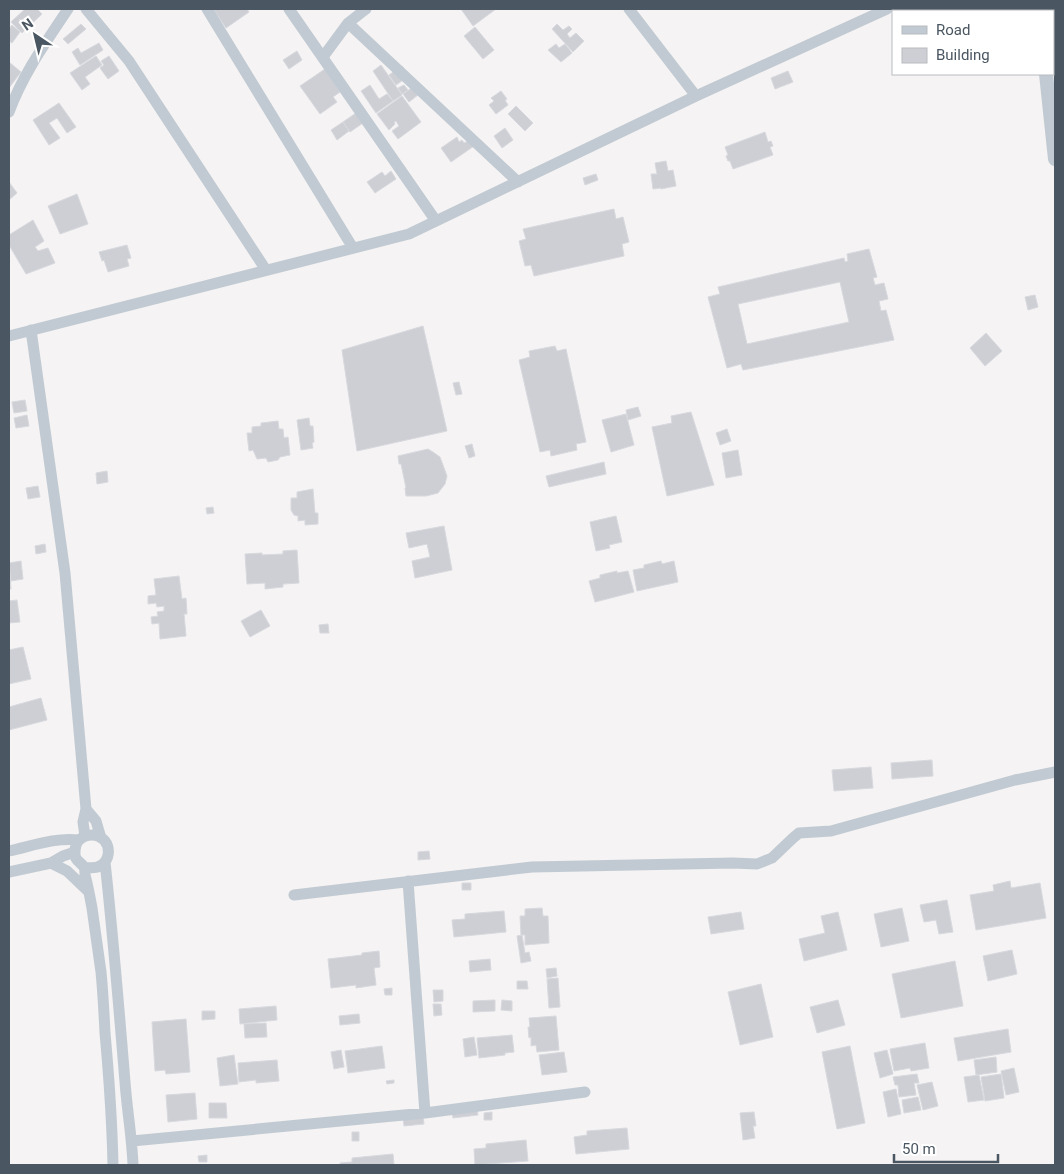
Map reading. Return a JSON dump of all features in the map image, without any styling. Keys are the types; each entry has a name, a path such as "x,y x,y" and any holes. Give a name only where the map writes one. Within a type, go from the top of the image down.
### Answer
{"street":[{"path":"9,112 23,78 68,9"},
{"path":"86,9 130,60 266,270"},
{"path":"207,9 353,248"},
{"path":"289,9 436,222"},
{"path":"323,57 348,23 366,9"},
{"path":"629,9 696,96"},
{"path":"9,336 409,234 696,96 886,9"},
{"path":"348,23 518,182"},
{"path":"1046,75 1055,159"},
{"path":"30,330 65,572 86,809 82,838 76,845 74,852 79,863 84,867 92,869 99,867 105,862"},
{"path":"294,895 532,867 757,864 772,858 799,833 831,831 1015,780 1055,772"},
{"path":"86,809 96,821 101,838"},
{"path":"9,851 56,840 96,835 108,846 109,851 105,862 133,1165"},
{"path":"9,872 51,863 74,852"},
{"path":"51,863 66,871 90,893"},
{"path":"84,867 90,893 101,974 111,1109 113,1165"},
{"path":"408,881 425,1113"},
{"path":"132,1141 425,1113 585,1092"}],"building":[{"path":"25,9 37,9 42,14 22,33 11,22"},
{"path":"213,9 247,9 249,12 226,28"},
{"path":"461,9 496,9 473,26"},
{"path":"81,24 86,29 68,44 63,39"},
{"path":"557,24 563,30 569,26 572,29 567,34 570,38 576,33 584,41 573,52 552,29"},
{"path":"12,25 20,32 12,43 9,41 9,29"},
{"path":"475,27 494,50 483,59 464,36"},
{"path":"99,43 103,50 80,65 72,52 78,48 81,53"},
{"path":"556,44 559,48 565,44 572,53 561,62 548,50"},
{"path":"297,51 302,60 289,69 283,60"},
{"path":"96,56 102,65 85,77 90,84 82,90 70,73"},
{"path":"109,56 119,71 108,79 100,68 104,65 101,61"},
{"path":"9,62 21,72 9,88"},
{"path":"381,65 402,95 393,101 373,71"},
{"path":"402,66 409,76 396,85 389,75"},
{"path":"325,69 340,92 333,97 337,102 320,114 300,86"},
{"path":"788,71 793,82 775,89 771,78"},
{"path":"417,84 423,91 409,102 403,94"},
{"path":"370,85 379,99 387,94 393,101 376,113 361,91"},
{"path":"404,85 408,90 402,94 398,88"},
{"path":"501,91 507,99 505,100 508,105 496,114 489,105 494,101 491,98"},
{"path":"402,96 421,122 398,139 392,131 399,126 396,121 389,130 377,114"},
{"path":"59,103 76,127 67,133 57,118 49,123 60,138 49,145 33,120"},
{"path":"516,106 533,123 525,131 508,114"},
{"path":"356,113 363,123 350,132 343,122"},
{"path":"343,122 349,131 337,140 331,130"},
{"path":"505,128 513,140 502,148 494,136"},
{"path":"765,132 768,142 771,141 773,146 770,147 773,155 733,169 726,156 728,155 725,147"},
{"path":"457,137 459,142 462,140 464,143 470,140 474,146 451,162 441,148"},
{"path":"666,161 668,171 673,170 676,186 653,189 651,174 657,174 655,163"},
{"path":"391,171 396,179 375,193 367,182 382,172 385,176"},
{"path":"596,174 598,180 585,185 583,178"},
{"path":"9,182 17,193 9,200"},
{"path":"77,194 88,224 60,234 48,206"},
{"path":"614,209 616,219 623,217 629,242 622,244 624,256 534,276 531,265 525,266 519,241 526,239 523,229"},
{"path":"33,220 44,241 35,247 38,251 48,248 55,263 26,274 9,245 9,235"},
{"path":"127,245 131,258 127,259 129,266 108,272 99,252"},
{"path":"869,249 877,277 873,278 875,285 884,283 888,299 879,301 881,311 886,310 894,340 743,370 741,364 727,368 708,297 720,294 718,287 844,258 845,262 848,261 847,254","holes":["840,282 849,322 747,344 738,304"]},
{"path":"1035,295 1038,307 1028,310 1025,297"},
{"path":"423,326 447,431 357,451 342,350"},
{"path":"986,333 1002,351 985,366 970,348"},
{"path":"555,346 557,351 566,349 586,442 576,444 577,450 551,456 550,450 540,452 519,360 530,357 529,351"},
{"path":"459,382 462,394 456,395 453,383"},
{"path":"25,400 27,411 14,413 12,402"},
{"path":"638,407 641,416 628,420 626,410"},
{"path":"691,412 714,485 667,496 652,427 672,423 671,416"},
{"path":"626,414 634,445 611,452 602,420"},
{"path":"27,415 29,426 16,428 14,418"},
{"path":"309,418 310,426 313,426 313,448 301,450 297,420"},
{"path":"278,421 279,429 283,429 284,438 288,437 290,455 268,462 266,458 257,459 253,450 249,451 247,433 252,433 252,427 261,426 261,423"},
{"path":"727,429 731,441 720,445 716,433"},
{"path":"472,444 475,456 469,458 465,446"},
{"path":"428,449 440,457 447,476 445,484 438,493 426,496 406,496 406,488 398,456"},
{"path":"738,450 742,475 726,478 722,453"},
{"path":"604,462 606,474 549,487 546,476"},
{"path":"107,471 108,482 97,484 96,473"},
{"path":"38,486 40,497 28,499 26,488"},
{"path":"313,489 315,513 318,513 318,524 305,525 305,520 298,521 298,516 294,515 291,510 291,498 297,498 297,492"},
{"path":"213,507 214,513 207,514 206,508"},
{"path":"616,516 622,542 609,545 610,548 596,551 590,522"},
{"path":"444,526 452,570 415,578 412,561 430,557 427,544 409,548 406,533"},
{"path":"45,544 46,552 36,554 35,546"},
{"path":"297,550 299,583 283,584 283,587 265,589 265,583 247,584 245,554 283,554 283,551"},
{"path":"21,561 23,579 11,581 9,563"},
{"path":"661,561 662,564 674,561 678,582 637,591 633,570"},
{"path":"9,563 11,589 9,589"},
{"path":"617,571 617,573 628,571 634,592 595,602 589,581 600,578 600,575"},
{"path":"179,576 182,599 186,598 187,614 184,614 186,636 160,639 159,623 152,624 151,617 158,616 157,612 164,611 164,606 157,607 156,603 148,604 148,596 156,595 154,579"},
{"path":"17,600 20,622 9,623 9,601"},
{"path":"261,610 270,626 250,637 241,621"},
{"path":"328,624 329,633 320,633 319,625"},
{"path":"23,647 31,679 9,684 9,650"},
{"path":"41,698 47,720 9,730 9,707"},
{"path":"932,760 933,776 892,779 891,763"},
{"path":"871,767 873,788 834,791 832,770"},
{"path":"429,851 430,859 418,860 418,852"},
{"path":"1010,881 1011,888 1040,883 1046,918 976,930 970,895 994,891 993,885"},
{"path":"462,883 471,883 471,890 462,890"},
{"path":"947,900 953,932 939,934 936,920 924,922 920,905"},
{"path":"542,908 543,916 548,916 549,943 525,945 525,935 521,935 520,916 525,916 525,909"},
{"path":"902,908 909,941 881,947 874,914"},
{"path":"504,911 506,932 454,937 452,920 465,919 465,914"},
{"path":"741,912 744,929 711,934 708,917"},
{"path":"838,912 847,950 804,961 799,939 825,933 821,916"},
{"path":"522,935 525,953 529,952 531,961 521,963 517,936"},
{"path":"1012,950 1017,974 988,981 983,956"},
{"path":"379,951 380,967 374,968 376,985 356,988 356,985 331,988 328,959"},
{"path":"490,959 491,970 470,972 469,961"},
{"path":"955,961 963,1006 901,1018 892,974"},
{"path":"556,968 557,976 547,978 546,969"},
{"path":"558,978 560,1007 549,1008 547,979"},
{"path":"517,981 527,981 528,989 517,989"},
{"path":"761,984 773,1037 740,1045 728,992"},
{"path":"392,988 392,995 385,995 384,989"},
{"path":"433,990 443,990 443,1001 434,1002"},
{"path":"495,1000 495,1011 473,1012 473,1001"},
{"path":"502,1000 512,1001 512,1011 501,1010"},
{"path":"838,1000 845,1025 817,1033 810,1007"},
{"path":"433,1004 441,1004 442,1015 434,1016"},
{"path":"276,1006 277,1020 240,1024 239,1009"},
{"path":"202,1011 215,1011 215,1019 202,1020"},
{"path":"359,1014 360,1023 340,1025 339,1016"},
{"path":"556,1016 559,1050 537,1052 536,1045 531,1046 531,1037 529,1038 529,1018"},
{"path":"186,1019 190,1072 166,1074 165,1070 155,1071 152,1022"},
{"path":"266,1023 267,1037 245,1038 244,1024"},
{"path":"1008,1029 1011,1052 958,1061 954,1038"},
{"path":"512,1035 514,1052 479,1058 477,1038"},
{"path":"474,1037 477,1055 465,1057 463,1039"},
{"path":"925,1043 929,1068 911,1071 910,1068 894,1071 890,1049"},
{"path":"382,1046 385,1068 348,1073 345,1051"},
{"path":"850,1046 865,1123 837,1129 822,1052"},
{"path":"341,1050 344,1067 334,1069 331,1052"},
{"path":"887,1050 893,1074 880,1078 874,1053"},
{"path":"564,1052 567,1072 542,1075 539,1055"},
{"path":"234,1055 238,1084 220,1086 217,1058"},
{"path":"996,1057 997,1072 976,1075 974,1060"},
{"path":"277,1060 279,1081 256,1083 256,1080 239,1082 238,1063"},
{"path":"1014,1068 1019,1092 1006,1095 1001,1071"},
{"path":"917,1074 919,1083 914,1083 916,1095 899,1097 898,1085 895,1085 893,1077"},
{"path":"1001,1074 1004,1098 985,1101 981,1077"},
{"path":"979,1075 984,1100 968,1102 964,1077"},
{"path":"394,1080 394,1083 387,1084 386,1081"},
{"path":"932,1082 938,1106 923,1110 917,1085"},
{"path":"896,1089 901,1114 888,1117 883,1092"},
{"path":"195,1093 197,1119 168,1122 166,1095"},
{"path":"918,1097 921,1110 904,1113 902,1100"},
{"path":"209,1103 226,1103 227,1118 209,1118"},
{"path":"477,1108 478,1115 453,1118 452,1112"},
{"path":"492,1112 492,1120 484,1120 484,1113"},
{"path":"754,1112 756,1126 753,1126 755,1138 743,1140 740,1113"},
{"path":"423,1116 424,1124 404,1126 403,1118"},
{"path":"627,1128 629,1149 576,1154 574,1137 587,1135 587,1131"},
{"path":"352,1132 359,1132 359,1141 352,1141"},
{"path":"526,1140 528,1161 475,1165 474,1149 486,1148 486,1144"},
{"path":"393,1154 394,1165 340,1165 340,1163 352,1162 352,1158"},
{"path":"207,1155 207,1162 199,1162 198,1156"}]}
